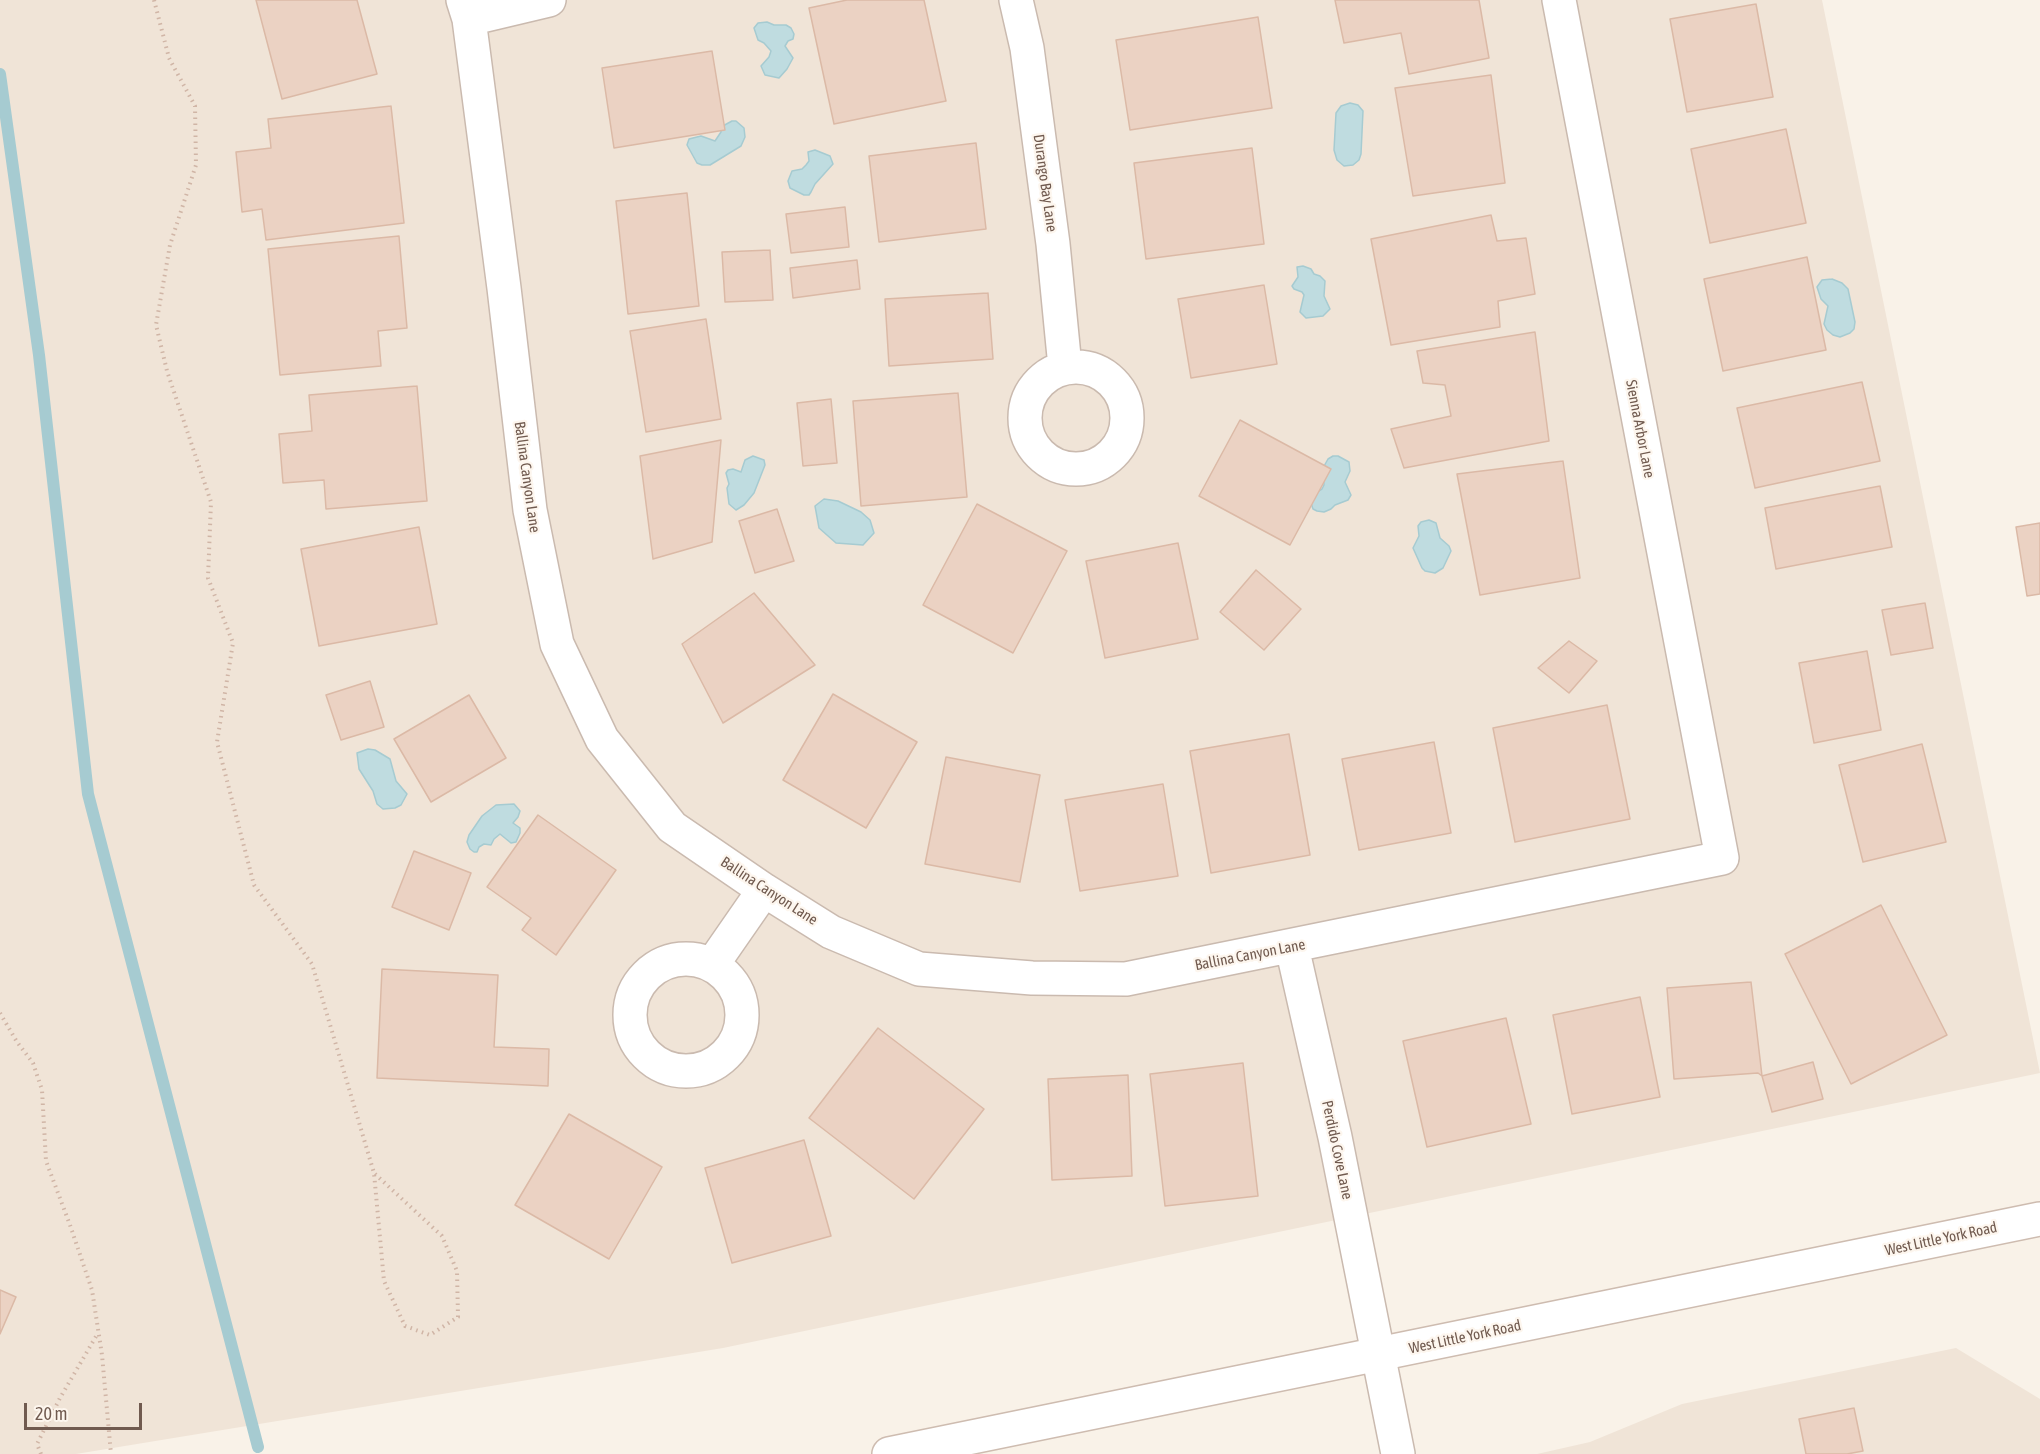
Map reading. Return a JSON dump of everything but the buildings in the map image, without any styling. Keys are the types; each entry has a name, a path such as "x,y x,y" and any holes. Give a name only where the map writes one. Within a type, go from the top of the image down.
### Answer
{"street":[{"path":"466,10 549,0"},
{"name":"Durango Bay Lane","path":"1016,0 1027,48 1053,244 1065,367"},
{"name":"Sienna Arbor Lane","path":"1559,0 1722,858"},
{"name":"Ballina Canyon Lane","path":"466,10 503,277 530,510 557,644 602,739 672,827 764,890 831,932 919,969 1032,978 1126,980 1722,858"},
{"path":"712,965 764,890"},
{"name":"Perdido Cove Lane","path":"1292,947 1335,1137 1398,1454"},
{"name":"West Little York Road","path":"889,1454 2040,1219"}],"path":[{"path":"154,0 169,58 195,106 196,165 170,245 156,325 167,371 211,502 208,578 233,643 217,742 254,885 312,964 374,1173 384,1281 405,1326 430,1335 458,1317 457,1271 442,1236 374,1173"},
{"path":"0,1013 33,1063 42,1090 46,1161 92,1290 102,1355 111,1454"},
{"path":"41,1454 37,1444 60,1398 98,1333"}],"shaded area":[{"path":"0,0 1822,0 2040,1073 723,1348 76,1454 0,1454"},
{"path":"1956,1348 2040,1399 2040,1454 1537,1454 1590,1442 1682,1404"}],"water":[{"path":"767,22 774,25 786,25 794,34 793,39 785,46 793,58 779,78 765,75 761,66 771,51 758,40 754,28 758,23"},
{"path":"1350,103 1358,105 1363,111 1361,154 1359,160 1353,165 1344,166 1337,160 1334,150 1336,113 1341,106"},
{"path":"736,121 744,128 745,137 741,146 710,165 697,163 687,145 689,139 701,136 715,141 721,132 721,127"},
{"path":"815,150 830,156 833,164 815,184 809,195 804,195 790,188 788,181 792,171 802,169 809,161 808,152"},
{"path":"1303,266 1311,269 1314,274 1325,281 1324,296 1330,309 1323,316 1306,318 1300,312 1304,295 1292,286 1298,277 1297,267"},
{"path":"1832,279 1842,283 1848,289 1855,322 1854,329 1850,333 1840,337 1833,335 1824,324 1828,306 1821,299 1817,287 1822,280"},
{"path":"753,456 764,460 765,465 754,493 744,505 736,510 729,504 727,488 729,484 726,473 733,469 741,472 745,460"},
{"path":"1333,456 1349,462 1350,471 1345,482 1351,495 1348,500 1331,509 1324,512 1317,511 1313,509 1311,503 1324,485 1323,468 1328,459"},
{"path":"824,499 838,501 861,512 870,520 874,533 863,545 836,543 819,528 815,506"},
{"path":"1429,520 1436,523 1440,538 1451,551 1443,568 1435,573 1422,568 1413,548 1419,536 1418,526 1421,522"},
{"path":"368,749 375,750 390,759 396,781 407,794 401,805 383,809 377,804 373,791 359,769 357,753"},
{"path":"514,804 520,811 513,823 520,828 516,842 511,843 500,834 491,845 484,844 477,852 470,849 467,842 469,835 482,816 496,805"}],"waterway":[{"path":"0,74 39,355 88,794 258,1447"}]}
